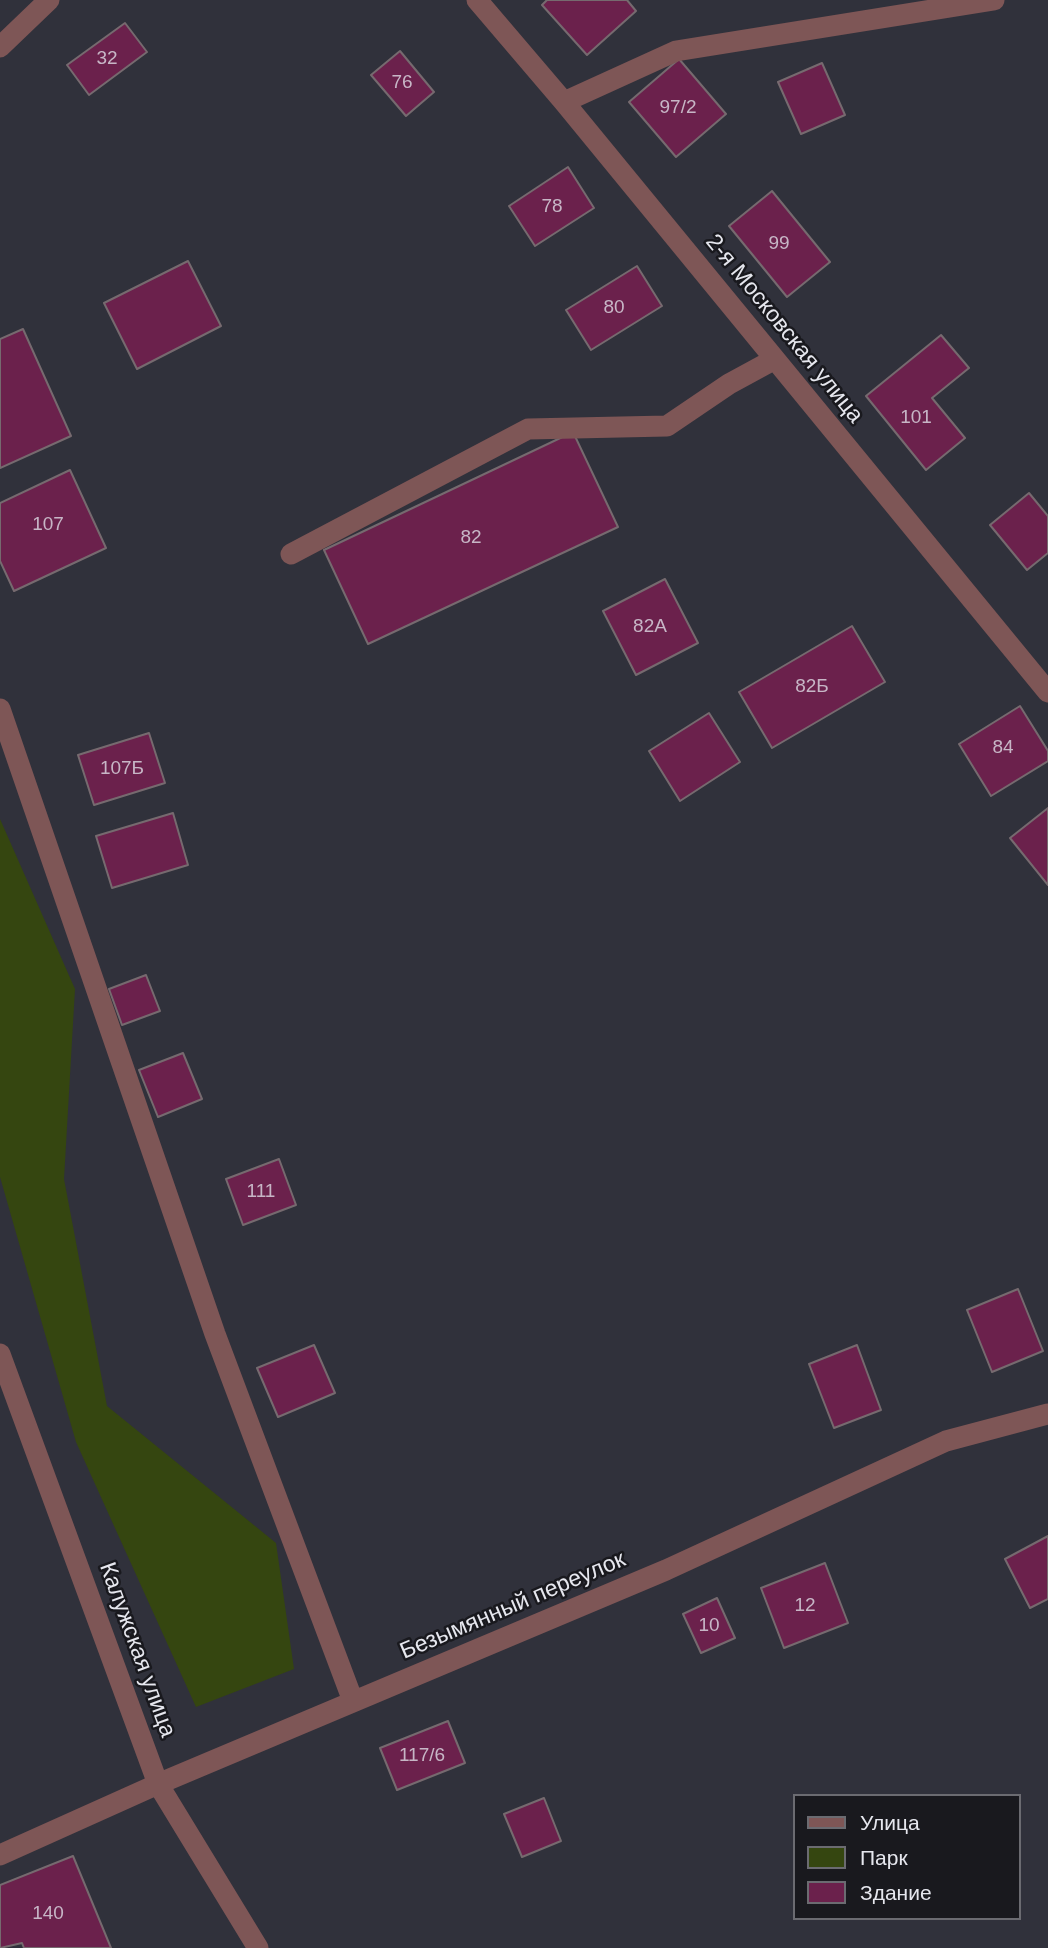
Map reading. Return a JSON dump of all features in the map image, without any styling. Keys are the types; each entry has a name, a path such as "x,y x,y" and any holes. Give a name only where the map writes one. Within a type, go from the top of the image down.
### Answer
{"street":[{"path":"0,47 49,0"},
{"name":"2-я Московская улица","path":"477,0 564,102 1048,692"},
{"path":"564,102 676,51 994,0"},
{"path":"291,554 528,429 667,426 729,384 775,359"},
{"path":"0,709 215,1335 353,1701"},
{"name":"Калужская улица","path":"0,1354 158,1784 258,1948"},
{"name":"Безымянный переулок","path":"0,1855 158,1784 666,1570 946,1441 1048,1414"}],"green space":[{"path":"0,819 75,989 64,1179 107,1406 276,1543 294,1669 196,1707 76,1442 0,1177"}],"building":[{"path":"547,0 627,0 636,11 587,55 542,5"},
{"path":"125,23 147,52 89,95 67,65"},
{"path":"400,51 434,92 406,116 371,75"},
{"path":"679,59 726,114 676,157 629,102"},
{"path":"822,63 845,115 801,134 778,82"},
{"path":"568,167 594,208 535,246 509,206"},
{"path":"772,191 830,262 787,297 729,226"},
{"path":"188,261 221,326 137,369 104,303"},
{"path":"637,266 662,306 591,350 566,310"},
{"path":"23,329 71,436 0,468 0,339"},
{"path":"941,335 969,368 932,398 965,438 926,470 866,396"},
{"path":"573,432 618,527 368,644 324,550"},
{"path":"70,470 106,548 14,591 0,561 0,503"},
{"path":"1029,493 1048,516 1048,553 1027,570 990,525"},
{"path":"665,579 698,643 636,675 603,611"},
{"path":"852,626 885,682 772,748 739,692"},
{"path":"1020,706 1048,751 1048,761 991,796 959,744"},
{"path":"709,713 740,762 680,801 649,751"},
{"path":"149,733 165,783 94,805 78,755"},
{"path":"1048,808 1048,885 1010,838"},
{"path":"173,813 188,865 112,888 96,836"},
{"path":"146,975 160,1011 122,1025 109,989"},
{"path":"183,1053 202,1099 158,1117 139,1070"},
{"path":"279,1159 296,1205 243,1225 226,1179"},
{"path":"1018,1289 1043,1351 992,1372 967,1310"},
{"path":"314,1345 335,1393 278,1417 257,1368"},
{"path":"857,1345 881,1410 834,1428 809,1364"},
{"path":"1048,1536 1048,1599 1030,1608 1005,1559"},
{"path":"825,1563 848,1623 784,1648 761,1588"},
{"path":"717,1598 735,1638 701,1653 683,1614"},
{"path":"448,1721 465,1763 397,1790 380,1748"},
{"path":"544,1798 561,1841 522,1857 504,1814"},
{"path":"73,1856 111,1948 24,1948 22,1943 0,1948 0,1885"}]}
